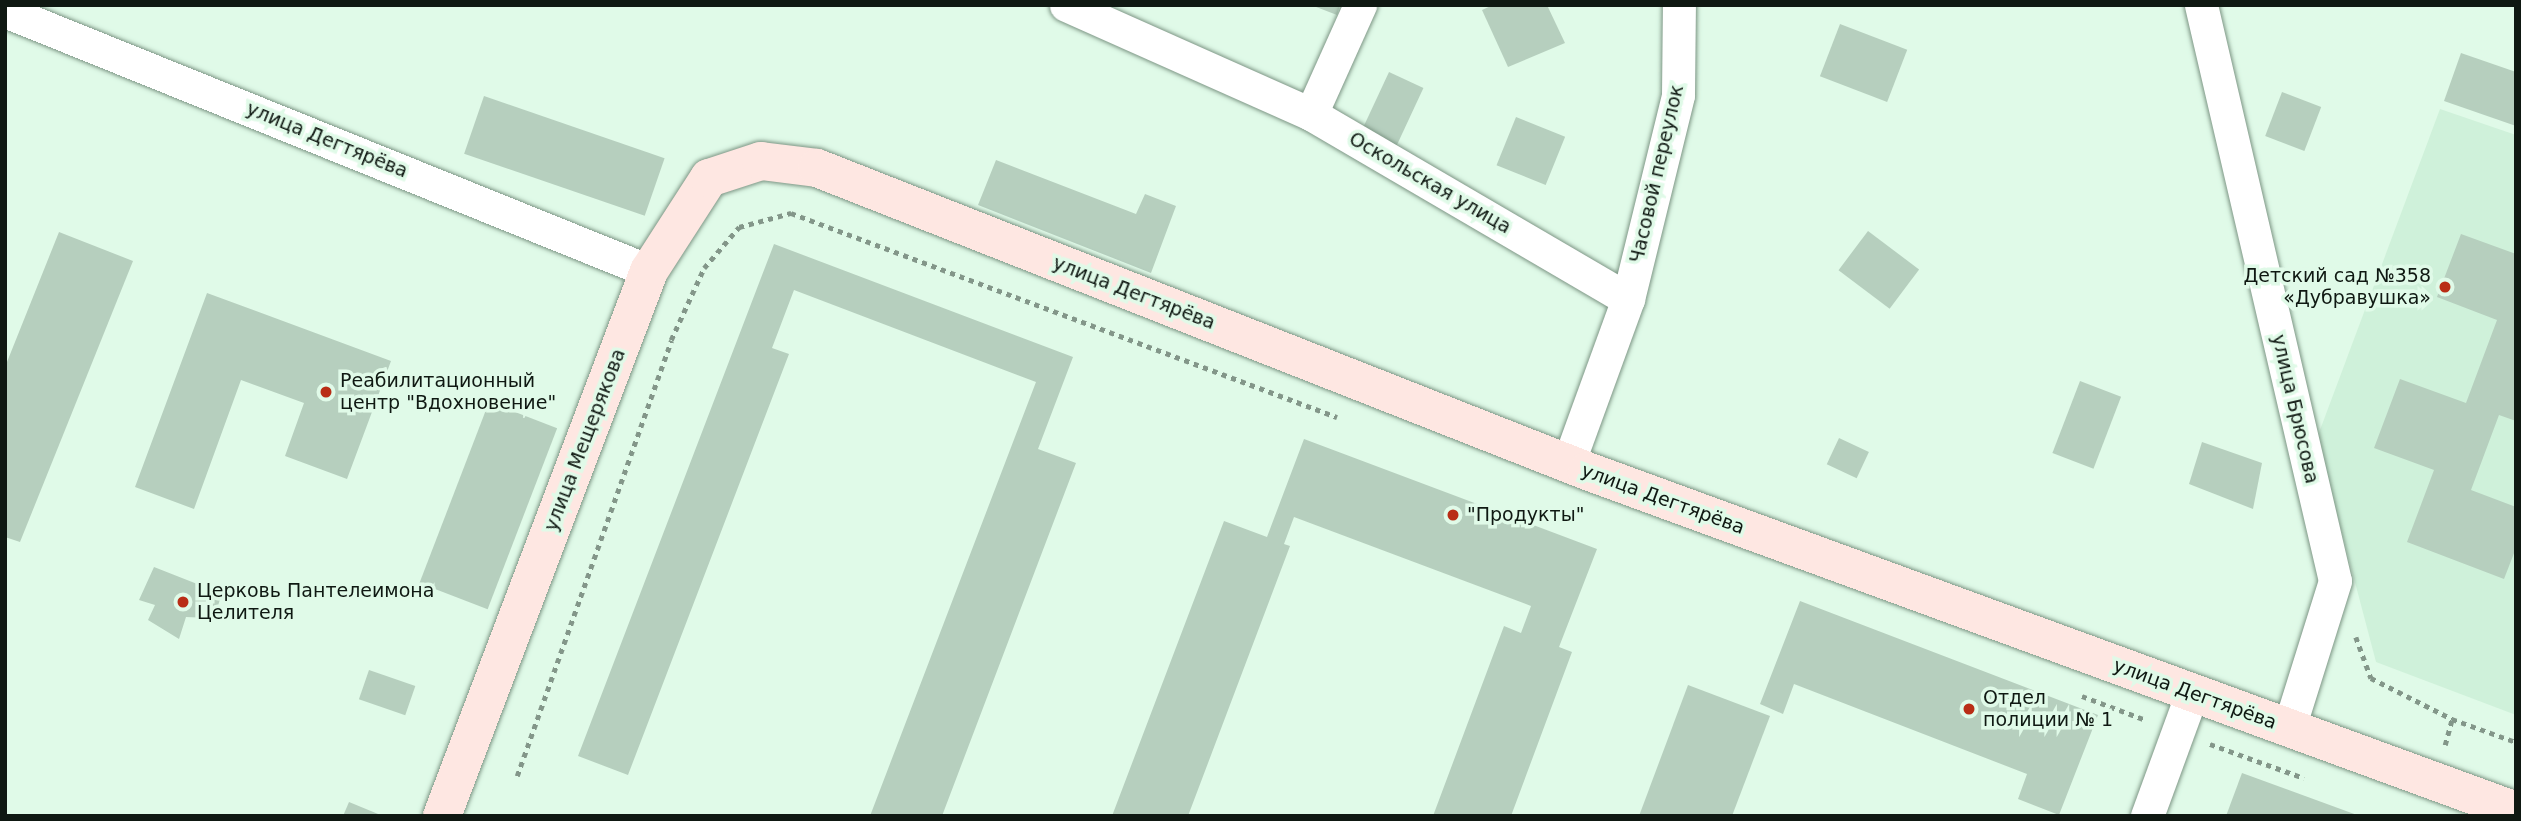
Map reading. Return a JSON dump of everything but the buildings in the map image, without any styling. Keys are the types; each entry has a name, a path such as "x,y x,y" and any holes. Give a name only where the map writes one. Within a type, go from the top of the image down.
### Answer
{"street":[{"name":"Оскольская улица","path":"1066,5 1311,114 1628,299"},
{"path":"1311,114 1360,5"},
{"name":"Часовой переулок","path":"1628,299 1678,95 1679,5"},
{"name":"улица Брюсова","path":"2201,5 2335,581 2289,728"},
{"name":"улица Дегтярёва","path":"5,11 649,271"},
{"name":"улица Мещерякова","path":"442,816 649,271 709,178 761,161 817,168"},
{"name":"улица Дегтярёва","path":"817,168 1568,464 2516,811"},
{"path":"1568,464 1628,299"},
{"path":"2147,816 2192,692"}],"path":[{"path":"517,776 671,341 704,268 739,228 791,213 1340,418"},
{"path":"2371,678 2452,719 2516,742"},
{"path":"2073,693 2307,779"}],"shaded area":[{"name":"Детский сад №358 «Дубравушка»","path":"2440,109 2516,135 2516,715 2376,662 2317,438"}],"place":[{"name":"Детский сад №358 «Дубравушка»","path":"2445,287"},
{"name":"Реабилитационный центр \"Вдохновение\"","path":"326,392"},
{"name":"\"Продукты\"","path":"1453,515"},
{"name":"Церковь Пантелеимона Целителя","path":"183,602"},
{"name":"Отдел полиции № 1","path":"1969,709"}]}
